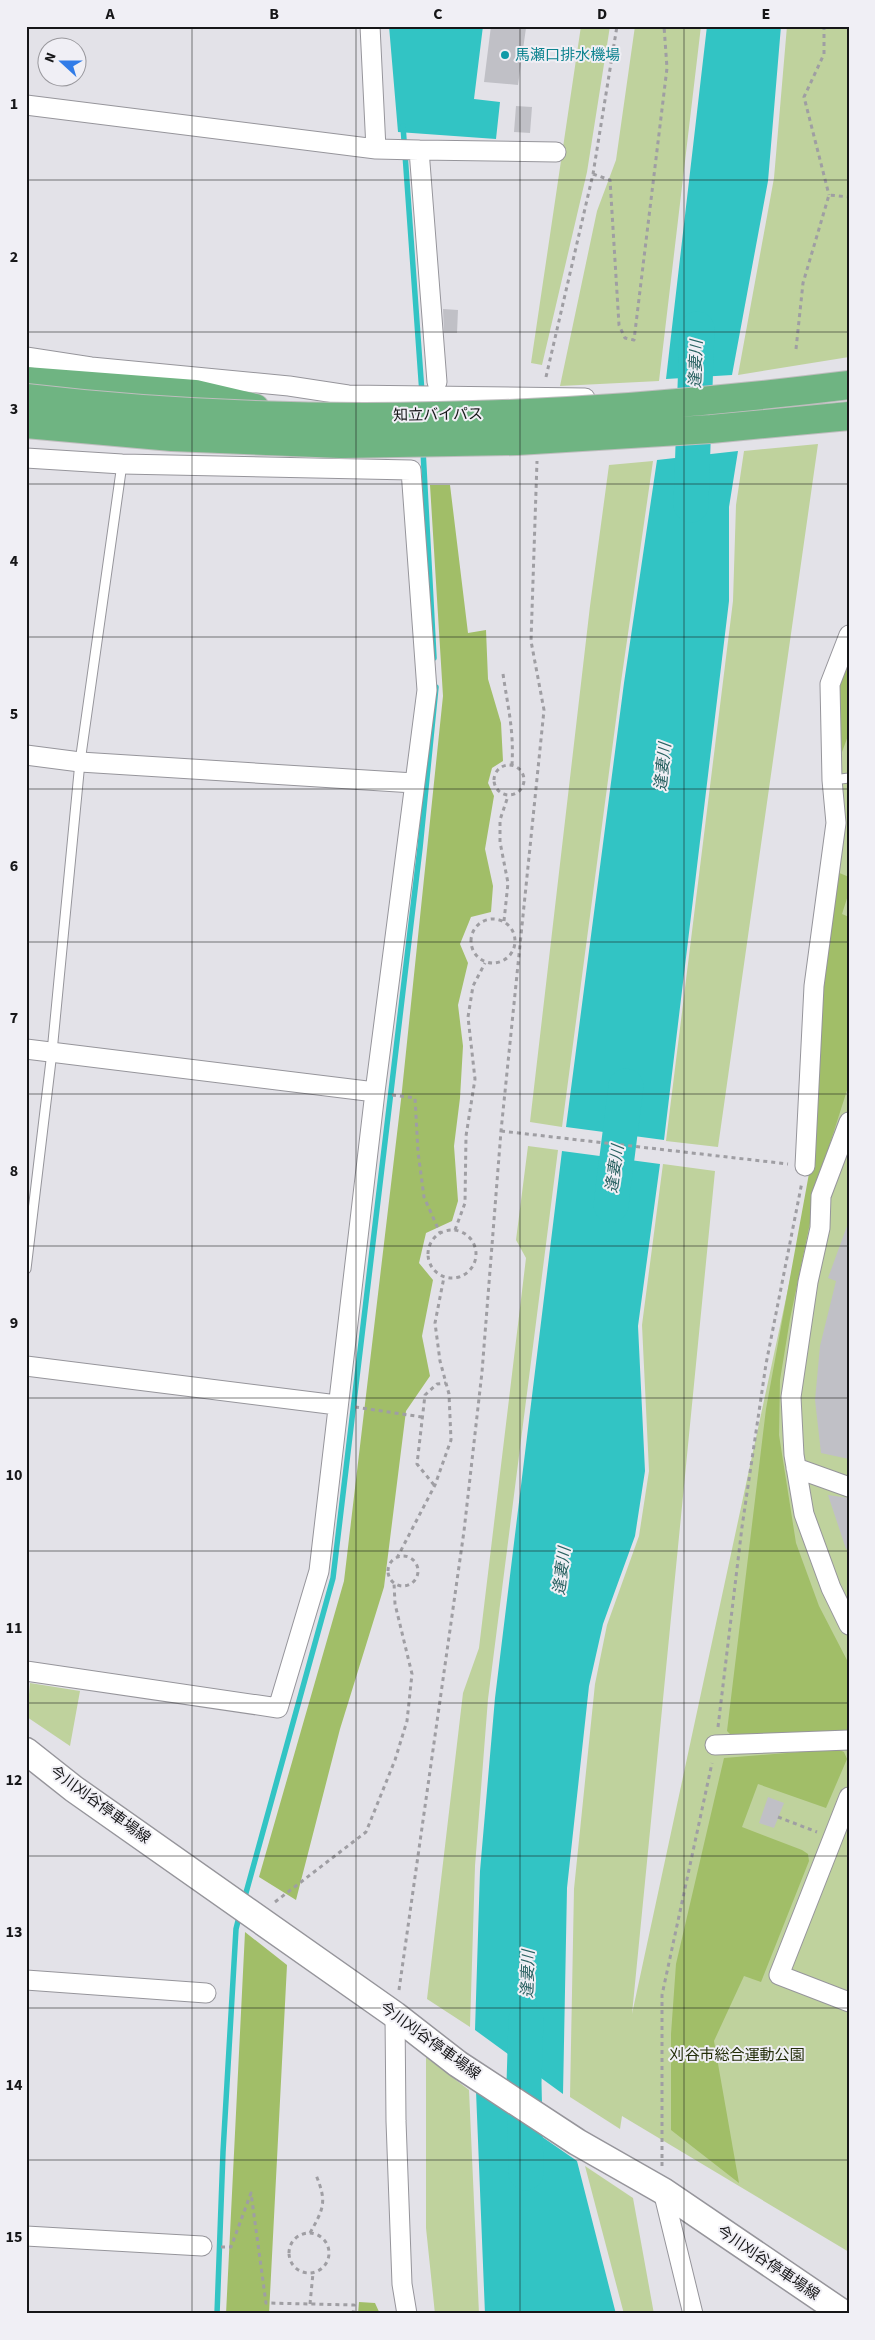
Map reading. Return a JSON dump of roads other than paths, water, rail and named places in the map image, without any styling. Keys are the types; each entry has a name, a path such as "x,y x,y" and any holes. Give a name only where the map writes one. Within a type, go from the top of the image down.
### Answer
{"highway":[{"path":"26,381 195,394 293,416"},
{"name":"知立バイパス","path":"26,398 147,409 293,416 572,412 728,400 849,385"},
{"name":"知立バイパス","path":"32,427 172,437 351,444 517,441 710,429 849,416"}],"main road":[{"name":"今川刈谷停車場線","path":"26,1751 74,1788 395,2015 458,2064 577,2142 662,2191 844,2314"}],"street":[{"path":"370,26 376,149"},
{"path":"26,105 376,149 556,152"},
{"path":"419,150 437,382"},
{"path":"26,357 91,367 289,386 348,395 599,398 743,384"},
{"path":"26,458 122,464 412,470 427,690 375,1092 319,1571 278,1708 26,1671"},
{"path":"805,1166 814,986 836,823 840,779 830,684 849,635"},
{"path":"26,755 80,762 414,783"},
{"path":"26,1049 375,1092"},
{"path":"849,1122 821,1196 820,1228 808,1282 791,1397 796,1468 804,1514 831,1588 849,1625"},
{"path":"26,1366 337,1405"},
{"path":"796,1468 849,1487"},
{"path":"715,1745 849,1740"},
{"path":"849,1796 779,1975 849,2002"},
{"path":"26,1980 206,1993"},
{"path":"395,2015 396,2121 402,2284 407,2314"},
{"path":"662,2191 693,2314"},
{"path":"26,2236 202,2246"}],"lane":[{"path":"26,1269 52,1052 80,762 122,464"}],"water":[{"path":"389,26 483,26 474,99 500,102 496,139 398,132"},
{"path":"707,26 781,26 768,181 732,375 666,379"},
{"path":"738,451 729,507 729,601 664,1140 566,1127 624,683 657,460"},
{"path":"562,1151 660,1164 638,1326 645,1471 635,1536 603,1624 589,1686 567,1888 563,2094 475,2030 480,1871 495,1698"},
{"path":"476,2091 577,2161 616,2314 485,2314"}],"waterway":[{"path":"403,126 422,393"},
{"name":"逢妻川","path":"691,505 697,329"},
{"path":"423,450 434,658"},
{"path":"244,1900 333,1578 420,848 436,687"},
{"name":"逢妻川","path":"611,1205 626,1086"},
{"path":"217,2314 223,2152 236,1929 240,1913"},
{"name":"逢妻川","path":"526,2020 524,2083 526,2173"}],"place":[{"name":"馬瀬口排水機場","path":"505,55"}],"park label":[{"name":"刈谷市総合運動公園","path":"737,2055"}]}
